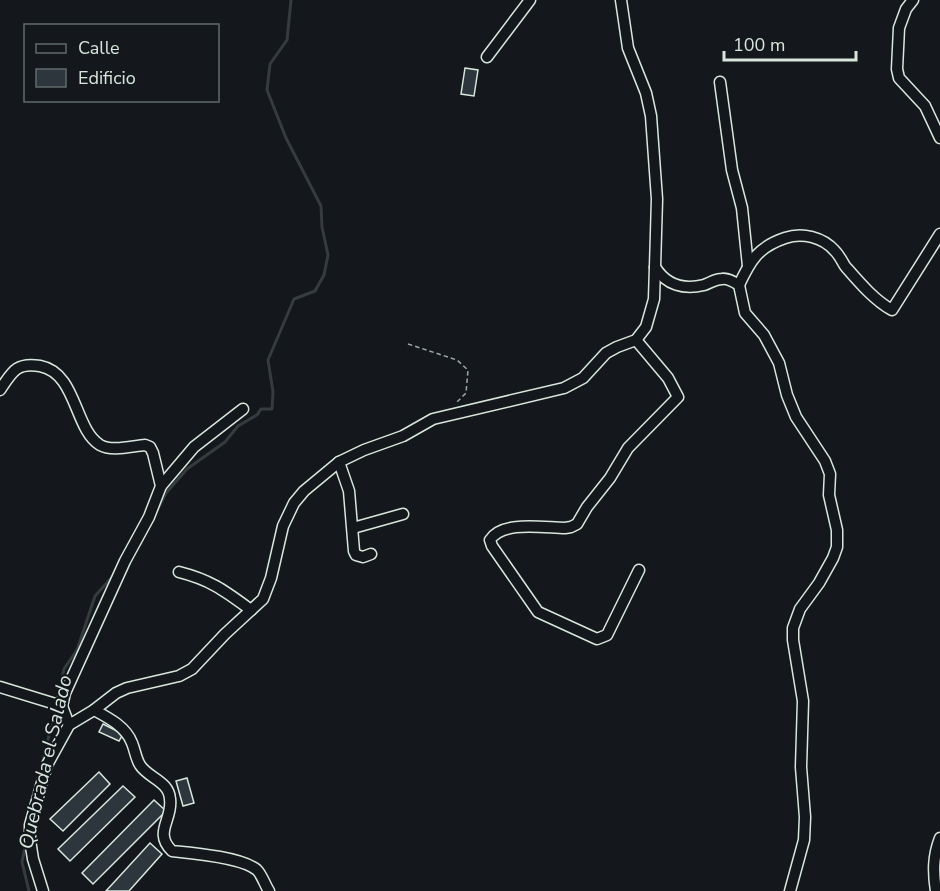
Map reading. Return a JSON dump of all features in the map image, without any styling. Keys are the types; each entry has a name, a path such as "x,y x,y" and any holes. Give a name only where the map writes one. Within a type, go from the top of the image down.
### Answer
{"street":[{"path":"487,57 530,0"},
{"path":"43,891 33,859 30,825 47,765 69,725 116,693 127,688 179,676 192,669 262,599 271,578 283,526 294,503 304,491 339,462 403,436 433,419 564,388 583,378 606,353 636,340 646,327 651,311 656,267 657,199 651,116 646,93 628,48 621,0"},
{"path":"913,0 906,9 899,28 897,69 899,78 925,106 940,138"},
{"path":"720,82 732,170 742,208 748,266"},
{"path":"790,891 804,840 805,817 801,767 803,701 793,628 800,609 819,583 833,558 837,547 837,530 829,495 830,474 825,461 796,417 775,353 764,335 745,313 739,285 757,253 777,240 789,236 814,237 835,251 844,265 881,304 892,310 940,234"},
{"path":"656,267 661,277 677,286 689,288 720,279 733,281 739,285"},
{"path":"636,340 668,378 678,397 628,448 577,524 565,528 513,527 494,534 490,540 538,612 597,639 607,635 639,570"},
{"path":"0,390 13,372 21,366 44,367 54,372 63,380 92,438 101,446 111,448 146,445 150,447 161,486"},
{"path":"69,725 62,706 65,693 125,561 149,517 161,486 194,447 243,409"},
{"path":"339,462 350,491 354,551 356,555 363,557 371,554"},
{"path":"353,528 403,514"},
{"path":"179,572 202,578 225,590 250,610"},
{"path":"0,687 62,706"},
{"path":"94,710 116,723 130,736 139,764 163,784 169,793 171,800 163,833 165,844 172,851 217,856 239,862 256,870 269,891"},
{"path":"936,891 933,874 934,860 940,838"}],"path":[{"path":"408,344 457,360 468,370 466,393 443,416"}],"building":[{"path":"465,68 478,70 474,96 461,94"},
{"path":"103,724 123,734 119,741 99,732"},
{"path":"99,772 110,784 63,831 50,819"},
{"path":"187,778 194,803 183,806 176,781"},
{"path":"123,786 135,797 70,861 58,849"},
{"path":"154,800 166,811 93,884 82,873"},
{"path":"150,843 162,854 129,891 106,891"}],"waterway":[{"name":"Quebrada el Salado","path":"140,544 166,493 187,469 225,442 238,426 257,415 261,409 272,409 273,392 268,360 294,299 315,291 324,275 328,255 322,227 321,206 286,138 267,90 270,64 287,40 291,0"},
{"name":"Quebrada el Salado","path":"42,766 64,669 77,650 95,596 113,576"},
{"name":"Quebrada el Salado","path":"26,843 22,862 29,891"}]}
